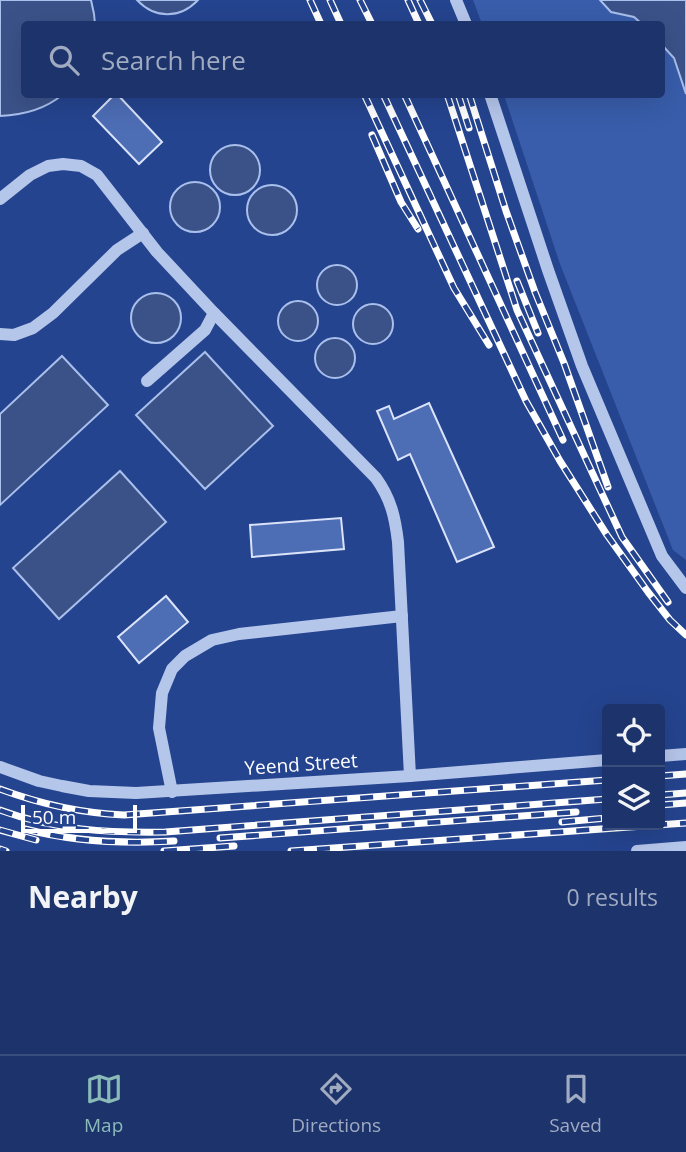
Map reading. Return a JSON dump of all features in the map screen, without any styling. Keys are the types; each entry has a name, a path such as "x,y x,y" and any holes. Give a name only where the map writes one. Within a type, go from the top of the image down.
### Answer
{"street":[{"path":"456,0 465,21"},
{"path":"491,98 582,366 662,556 686,588"},
{"path":"0,199 48,166 81,166 97,175 157,252 376,478 385,491 395,517 410,776"},
{"path":"0,334 14,335 33,328 53,313 117,250 143,233"},
{"path":"147,381 205,330 214,313"},
{"path":"172,792 159,728 162,693 172,669 185,656 212,640 239,634 402,616"},
{"path":"665,756 686,754"},
{"name":"Yeend Street","path":"0,767 39,781 115,793 172,792 602,760"},
{"path":"637,851 686,847"}],"shaded area":[{"path":"0,0 91,0 95,21 21,21 21,98 57,98 33,111 0,116"},
{"path":"137,0 198,0 183,11 168,14 152,11"},
{"path":"473,0 600,0 611,12 634,17 639,21 481,21"},
{"path":"600,0 686,0 686,94 674,58 665,48 665,21 639,21 634,17 611,12"},
{"path":"665,48 674,58 686,94 686,560 673,550 560,264 505,98 665,98"},
{"path":"235,145 253,152 260,170 253,188 235,195 217,188 210,170 217,152"},
{"path":"195,182 213,189 220,207 213,225 195,232 177,225 170,207 177,189"},
{"path":"272,185 290,192 297,210 290,228 272,235 254,228 247,210 254,192"},
{"path":"337,265 351,271 357,285 351,299 337,305 323,299 317,285 323,271"},
{"path":"156,293 174,300 181,318 174,336 156,343 138,336 131,318 138,300"},
{"path":"298,301 312,307 318,321 312,335 298,341 284,335 278,321 284,307"},
{"path":"373,304 387,310 393,324 387,338 373,344 359,338 353,324 359,310"},
{"path":"335,338 349,344 355,358 349,372 335,378 321,372 315,358 321,344"},
{"path":"205,352 273,426 205,489 136,415"},
{"path":"62,356 108,405 0,505 0,414"},
{"path":"120,471 166,522 59,619 13,568"}],"building":[{"path":"111,98 121,98 162,142 139,164 93,116"},
{"path":"429,403 494,547 457,562 410,454 398,460 377,411 389,406 394,419"},
{"path":"341,518 344,549 252,557 250,525"},
{"path":"166,596 188,622 139,663 118,637"}],"railway":[{"path":"310,0 320,21"},
{"path":"330,0 340,21"},
{"path":"360,0 370,21"},
{"path":"408,0 418,21"},
{"path":"420,0 430,21"},
{"path":"366,98 454,288 489,345"},
{"path":"385,98 526,401 607,535 670,620 686,635"},
{"path":"406,98 563,440"},
{"path":"448,98 517,310 622,537 668,602"},
{"path":"459,98 469,128"},
{"path":"470,98 506,211 608,487"},
{"path":"372,135 401,202 418,229"},
{"path":"517,281 538,333"},
{"path":"665,776 686,774"},
{"path":"0,789 61,807 124,815 602,780"},
{"path":"665,795 686,793"},
{"path":"0,810 41,822 81,829 165,832 602,799"},
{"path":"665,805 686,803"},
{"path":"220,838 576,812"},
{"path":"562,822 602,818"},
{"path":"291,851 686,823"},
{"path":"25,829 100,841 174,841"},
{"path":"0,830 36,840"},
{"path":"164,851 234,846"},
{"path":"0,849 6,851"}]}
